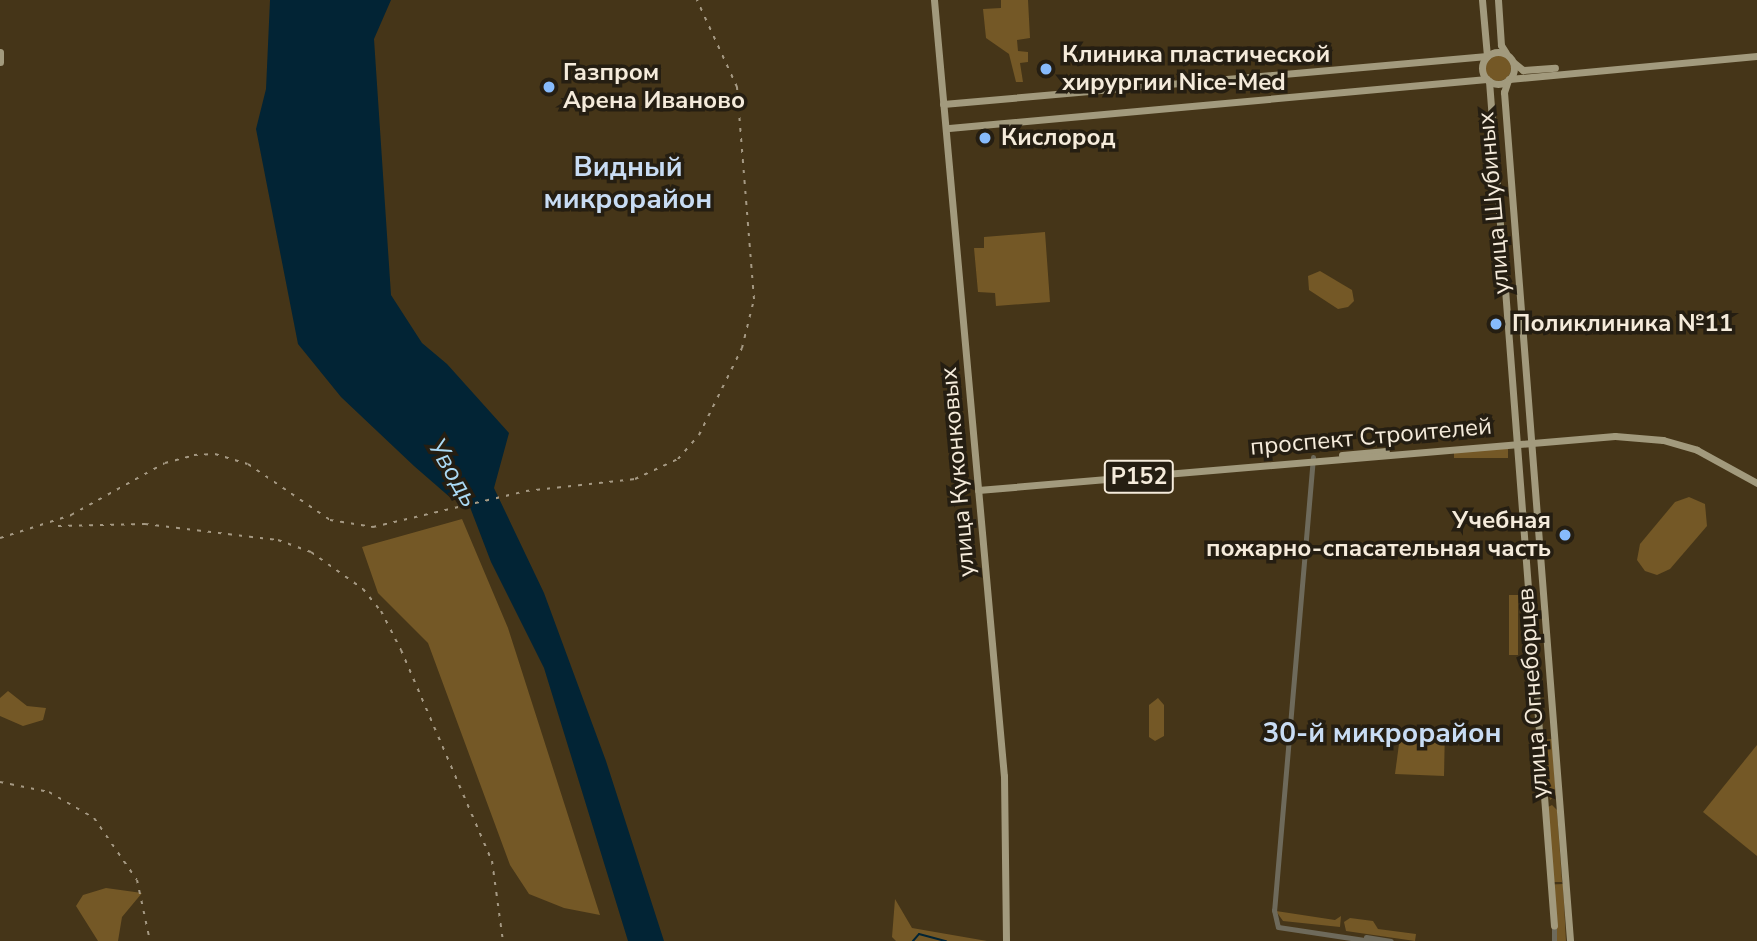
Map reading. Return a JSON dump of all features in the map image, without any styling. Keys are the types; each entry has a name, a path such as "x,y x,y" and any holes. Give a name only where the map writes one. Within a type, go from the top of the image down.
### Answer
{"main road":[{"name":"улица Куконковых","path":"936,0 1004,751 1007,941"},
{"path":"1482,0 1487,56 1482,69 1488,80"},
{"path":"1498,0 1501,46 1523,70 1604,67 1757,54"},
{"path":"945,104 1487,56 1495,51 1507,54"},
{"path":"0,52 0,62"},
{"path":"1509,80 1513,62"},
{"path":"947,120 960,127 1509,80 1604,67"},
{"name":"улица Шубиных","path":"1488,80 1518,442"},
{"name":"улица Шубиных","path":"1509,80 1503,92 1534,440"},
{"name":"улица Куконковых","path":"947,120 968,360"},
{"name":"проспект Строителей","path":"980,488 1614,432 1665,436 1717,453 1757,478"},
{"name":"проспект Строителей","path":"1534,440 1615,436 1663,440 1716,457 1757,483"},
{"name":"улица Огнеборцев","path":"1534,440 1570,941"},
{"name":"улица Огнеборцев","path":"1518,442 1554,926"}],"street":[{"name":"улица Шубиных","path":"1509,324 1524,324"},
{"path":"1278,925 1274,910 1313,460"},
{"path":"1534,659 1550,658"},
{"path":"1538,710 1553,709"},
{"path":"1545,806 1560,805"},
{"path":"1278,925 1371,941"},
{"path":"1278,925 1391,941"},
{"name":"улица Огнеборцев","path":"1554,926 1554,941"}],"shaded area":[{"path":"1001,0 1028,0 1030,38 1017,40 1018,51 1028,52 1028,62 1020,63 1023,82 1016,82 1009,54 986,38 983,9 1001,8"},
{"path":"1498,55 1507,59 1511,68 1507,77 1498,81 1489,77 1485,68 1489,59"},
{"path":"1045,232 1050,302 996,306 995,293 978,292 974,248 984,248 984,237"},
{"path":"1320,271 1352,290 1354,301 1348,307 1338,309 1309,290 1308,276"},
{"path":"1454,447 1508,447 1508,458 1454,458"},
{"path":"1689,497 1705,504 1707,526 1670,569 1657,575 1645,571 1637,560 1640,544 1675,502"},
{"path":"462,519 508,628 600,915 564,908 529,894 510,865 428,643 378,593 362,547"},
{"path":"1509,595 1518,595 1518,655 1509,655"},
{"path":"8,691 27,706 46,708 43,720 23,726 0,716 0,698"},
{"path":"1158,698 1164,705 1164,736 1155,741 1149,737 1149,705"},
{"path":"1445,727 1444,776 1395,774 1401,729"},
{"path":"1552,739 1556,795 1550,800 1541,740"},
{"path":"1757,745 1757,856 1703,812"},
{"path":"1552,805 1557,810 1562,882 1552,882 1546,808"},
{"path":"1563,884 1566,941 1555,941 1552,885"},
{"path":"106,888 142,893 122,917 118,941 98,941 76,906 83,895"},
{"path":"895,899 912,928 987,941 896,941 892,937"},
{"path":"1276,911 1335,920 1341,916 1340,927 1283,921"},
{"path":"1350,918 1373,921 1378,929 1416,934 1415,941 1346,931 1344,922"}],"water":[{"name":"Уводь","path":"270,0 391,0 374,39 391,295 422,343 447,364 509,433 494,488 544,593 606,761 664,941 628,941 544,668 491,562 468,502 452,499 414,466 341,397 298,344 256,129 266,89"}],"waterway":[{"path":"913,941 919,934 946,941"}],"railway":[{"path":"0,538 71,515 165,463 194,455 215,454 248,464 330,520 373,527 526,491 635,479 678,459 699,435 742,348 754,299 737,87 697,0"},
{"path":"58,526 145,524 278,540 311,552 363,589 381,611 401,650 492,861 503,941"},
{"path":"0,782 49,792 94,818 137,880 150,941"}],"place":[{"name":"Клиника пластической хирургии Nice-Med","path":"1046,69"},
{"name":"Газпром Арена Иваново","path":"549,87"},
{"name":"Кислород","path":"985,138"},
{"name":"Поликлиника №11","path":"1496,324"},
{"name":"Учебная пожарно-спасательная часть","path":"1565,535"}],"district":[{"name":"Видный микрорайон","path":"628,183"},
{"name":"30-й микрорайон","path":"1382,733"}]}
